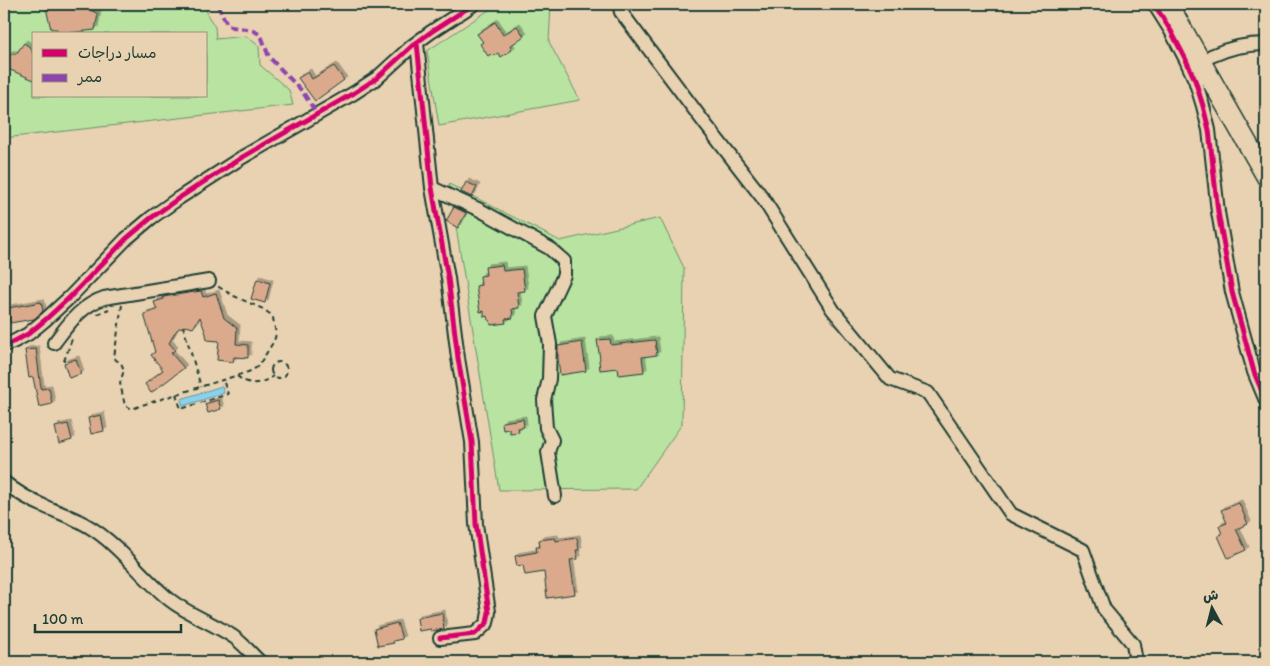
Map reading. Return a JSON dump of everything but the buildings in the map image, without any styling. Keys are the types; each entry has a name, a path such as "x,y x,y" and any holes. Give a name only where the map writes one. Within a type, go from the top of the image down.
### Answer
{"highway":[{"path":"1168,4 1266,176"},
{"path":"1181,4 1266,151"}],"street":[{"path":"4,345 28,334 45,320 126,239 151,218 241,158 377,78 416,43 474,4"},
{"path":"619,4 621,12 762,197 833,310 890,379 928,393 1012,514 1083,550 1104,609 1132,644 1136,662"},
{"path":"1154,4 1186,60 1195,80 1203,106 1208,130 1218,212 1232,292 1254,372 1266,400"},
{"path":"416,43 432,188 448,278 458,358 472,442 476,524 489,612 487,624 475,634 440,638"},
{"path":"1211,56 1223,50 1266,44"},
{"path":"432,188 489,214 549,248 564,261 564,275 545,316 550,344 549,379 544,400 546,428 552,440 548,452 555,496"},
{"path":"54,343 74,318 92,310 104,298 209,281"},
{"path":"84,283 92,310"},
{"path":"4,482 9,487 44,506 88,526 115,546 148,581 171,601 229,633 243,643 260,662"}],"path":[{"path":"122,304 114,357 124,370 120,383 125,406 133,409 252,370 259,365 274,341 276,334 272,316 209,281"},
{"path":"117,306 128,304"},
{"path":"92,310 105,312 113,307"},
{"path":"183,326 201,387"},
{"path":"64,360 75,333"},
{"path":"237,376 244,381 254,384 273,376 278,378 283,376 286,370 284,365 279,362 274,364 271,371 273,376"},
{"path":"176,394 181,409 228,394 223,380"}],"green space":[{"path":"4,4 205,4 208,16 215,27 216,39 246,36 259,46 260,65 289,90 293,105 4,138"},
{"path":"498,4 551,4 549,42 580,100 439,126 427,51"},
{"path":"449,184 560,241 660,218 684,268 682,424 636,489 499,490"}],"water":[{"path":"222,386 224,393 183,406 181,399"}],"marked path":[{"path":"219,4 227,24 232,27 253,30 259,34 269,57 302,91 317,114"}],"cycle path":[{"path":"4,345 28,334 45,320 126,239 151,218 241,158 377,78 412,46 474,4"},
{"path":"1154,4 1186,60 1195,80 1203,106 1209,130 1218,212 1232,292 1254,372 1266,401"},
{"path":"417,43 432,188 448,278 458,358 472,442 476,524 489,612 487,623 475,634 440,638"}]}
